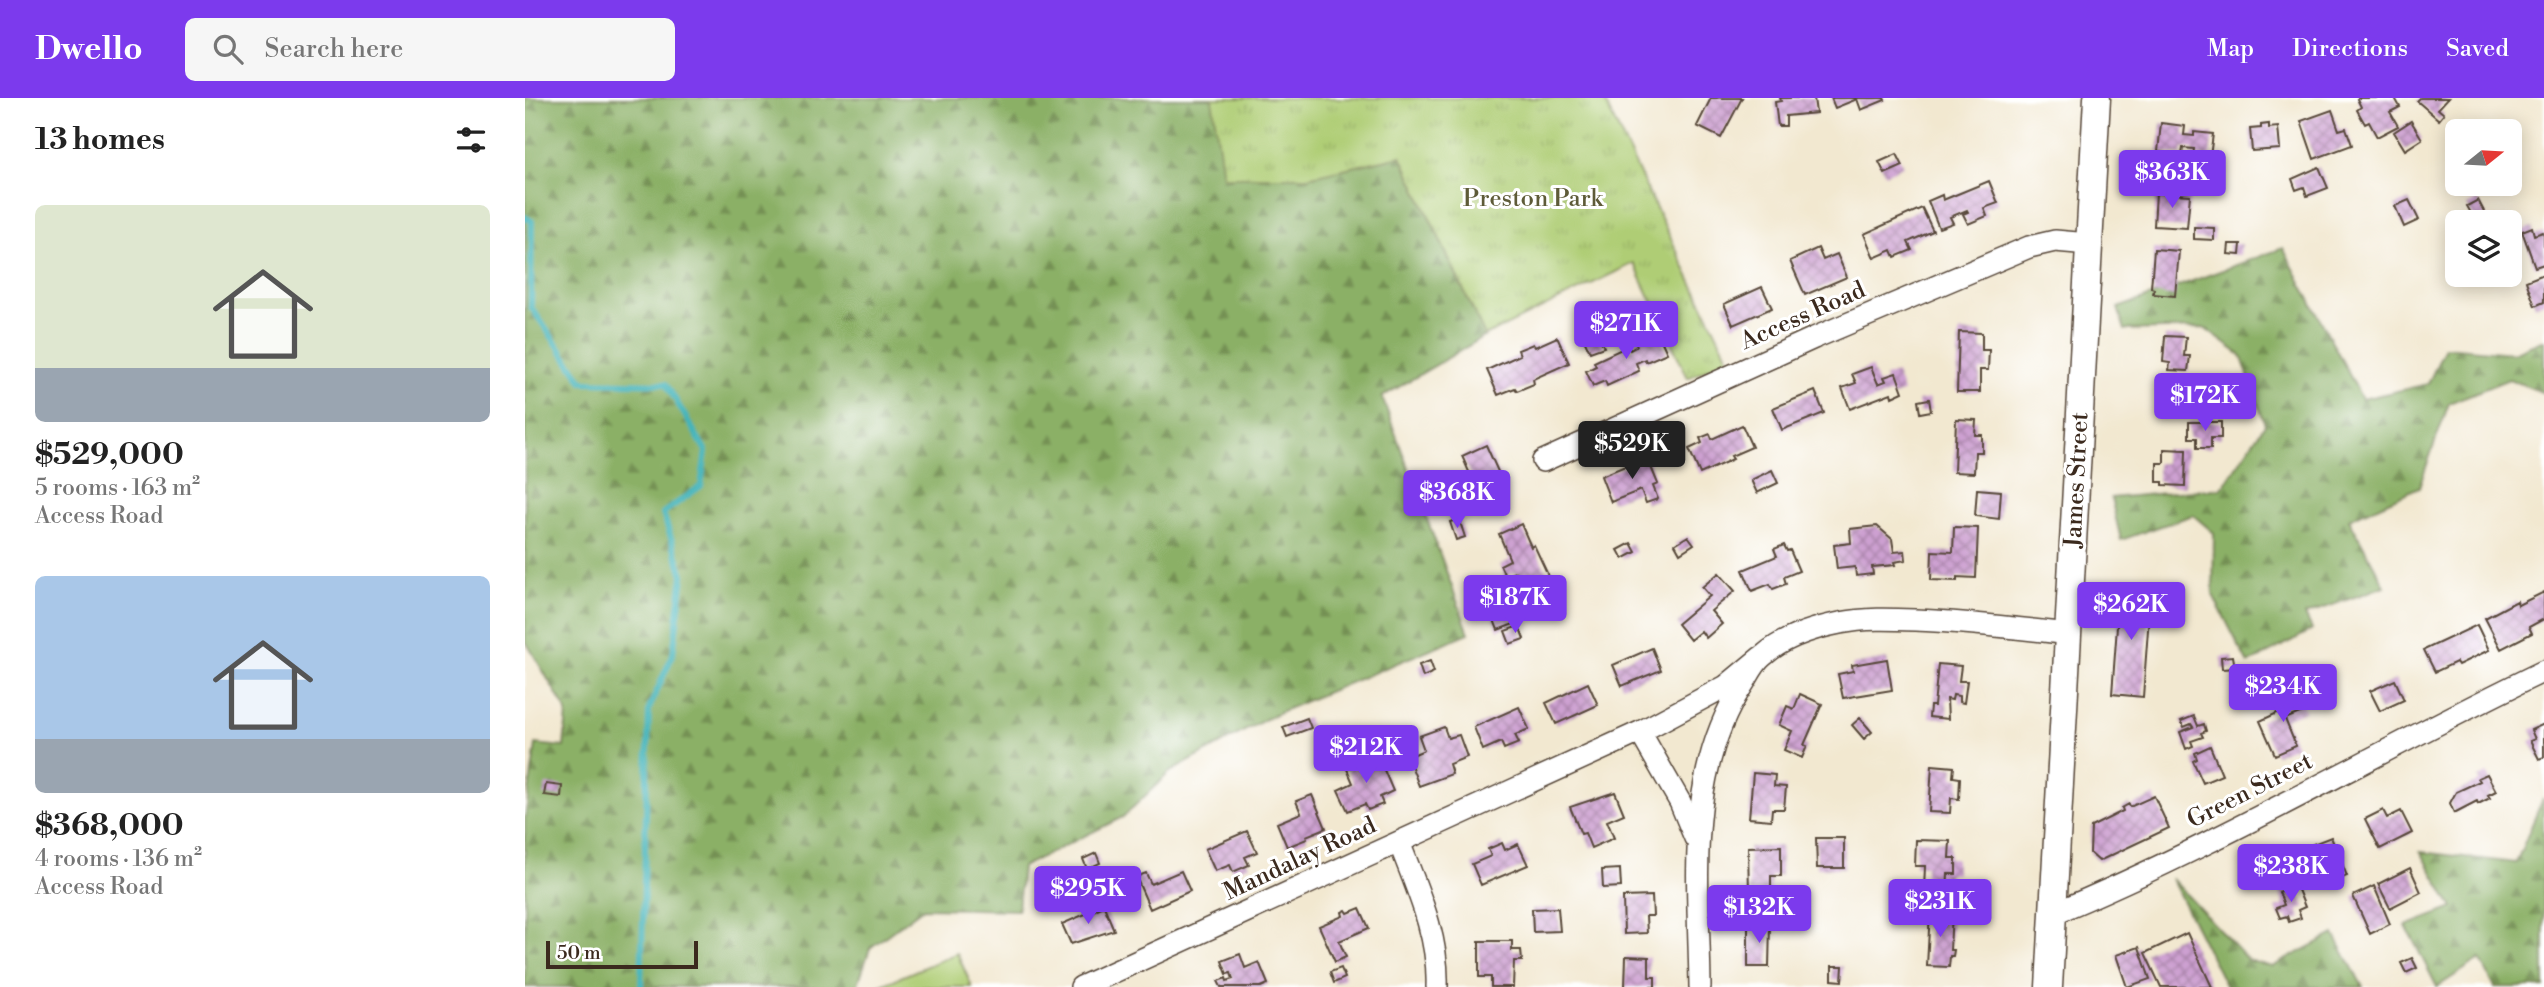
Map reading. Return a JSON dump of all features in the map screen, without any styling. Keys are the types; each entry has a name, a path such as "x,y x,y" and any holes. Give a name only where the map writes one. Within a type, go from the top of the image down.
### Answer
{"main road":[{"name":"James Street","path":"2049,987 2097,98"}],"street":[{"name":"Access Road","path":"1543,461 1814,338 2029,247 2056,241 2089,244"},
{"name":"Mandalay Road","path":"1081,987 1640,732 1726,686 1761,657 1800,635 1842,622 1869,619 1972,623 2069,634"},
{"path":"1700,987 1699,849 1702,789 1713,745 1733,701 1761,657"},
{"name":"Green Street","path":"2052,914 2124,884 2462,710 2544,671"},
{"path":"1640,732 1681,802 1699,849"},
{"path":"1399,842 1429,922 1437,967 1437,987"}],"green space":[{"path":"525,98 1212,98 1224,177 1307,177 1401,156 1485,336 1382,397 1469,633 1275,714 1170,772 1123,817 1022,867 1018,910 923,908 870,948 857,987 525,987 525,818 536,744 564,747 567,712 525,640"},
{"name":"Preston Park","path":"1212,98 1603,98 1729,359 1688,378 1634,263 1485,336 1401,156 1307,177 1223,177"},
{"path":"2283,248 2362,399 2428,384 2445,347 2513,353 2544,340 2544,393 2509,379 2449,403 2419,487 2349,519 2385,586 2305,615 2312,630 2248,664 2213,595 2214,533 2193,515 2121,540 2111,498 2222,488 2265,424 2241,355 2204,328 2125,330 2118,308"},
{"path":"2543,798 2544,987 2495,987 2480,959 2437,987 2406,926 2453,908 2421,852 2516,863"},
{"path":"2171,878 2248,960 2272,967 2334,934 2363,987 2226,987"},
{"path":"957,953 972,987 877,987"}],"building":[{"path":"1711,98 1742,98 1721,138 1697,126"},
{"path":"1780,98 1814,98 1816,113 1786,116 1786,126 1778,126 1775,102 1781,101"},
{"path":"1831,98 1885,100 1861,110 1857,99 1835,108"},
{"path":"2395,98 2400,107 2390,112 2398,126 2377,137 2369,122 2365,124 2357,110 2361,107 2357,99"},
{"path":"2420,98 2448,98 2438,109 2444,114 2439,120 2417,101"},
{"path":"2332,110 2339,130 2346,128 2352,145 2314,159 2301,121"},
{"path":"2411,121 2422,139 2405,150 2394,132"},
{"path":"2161,123 2185,126 2184,135 2194,136 2194,132 2213,134 2210,157 2193,156 2194,149 2183,148 2182,155 2158,152"},
{"path":"2269,124 2269,128 2278,127 2280,149 2252,151 2250,129"},
{"path":"1897,154 1903,166 1885,174 1879,162"},
{"path":"2206,164 2218,165 2217,181 2205,179"},
{"path":"2319,167 2328,188 2307,196 2304,187 2296,190 2292,179"},
{"path":"1989,181 1998,203 1984,208 1987,216 1968,224 1963,214 1968,212 1967,210 1950,217 1953,223 1939,228 1928,201 1942,195 1943,200"},
{"path":"2156,193 2190,195 2187,228 2154,226"},
{"path":"2409,200 2419,220 2404,227 2395,206"},
{"path":"2478,200 2483,210 2469,210 2467,206"},
{"path":"1922,208 1933,231 1908,242 1912,250 1895,257 1892,250 1874,258 1864,234"},
{"path":"2194,227 2214,228 2214,240 2194,239"},
{"path":"2532,227 2534,235 2543,232 2544,264 2535,267 2522,231"},
{"path":"2229,244 2241,244 2240,255 2228,254"},
{"path":"1818,248 1823,260 1837,254 1847,277 1805,295 1790,261"},
{"path":"2154,249 2179,251 2175,296 2153,294 2154,289 2151,288"},
{"path":"2544,274 2544,302 2535,306 2526,281"},
{"path":"1762,287 1772,308 1733,325 1724,304"},
{"path":"1596,331 1604,347 1590,352 1583,337"},
{"path":"1657,331 1667,353 1646,362 1645,359 1636,363 1639,371 1607,386 1605,381 1593,386 1586,371 1596,366 1594,362 1628,346 1630,350 1637,346 1635,341"},
{"path":"1959,332 1982,333 1982,350 1989,350 1988,370 1980,370 1980,392 1957,392"},
{"path":"2165,336 2186,337 2184,356 2190,356 2188,371 2169,370 2170,363 2163,362"},
{"path":"1557,337 1569,363 1533,379 1534,384 1498,395 1487,370 1520,355 1518,350 1533,344 1535,347"},
{"path":"1871,367 1878,384 1886,381 1884,377 1896,373 1903,392 1892,397 1891,393 1850,409 1842,388 1856,383 1852,374"},
{"path":"1815,391 1824,413 1782,430 1773,408"},
{"path":"1929,399 1931,411 1920,413 1918,401"},
{"path":"1956,419 1976,420 1975,435 1982,435 1982,452 1975,452 1974,473 1954,472"},
{"path":"2189,422 2221,422 2221,438 2211,438 2211,448 2197,448 2197,438 2189,438"},
{"path":"1742,425 1752,447 1700,474 1689,449 1702,443 1700,438 1710,434 1712,439"},
{"path":"1486,445 1500,476 1496,478 1505,497 1484,506 1462,456"},
{"path":"2164,449 2186,450 2185,486 2163,485 2163,482 2157,482 2157,463 2164,463"},
{"path":"1647,457 1658,484 1653,486 1658,499 1646,503 1641,490 1611,502 1601,476"},
{"path":"1772,470 1778,483 1757,493 1751,480"},
{"path":"1977,489 2001,491 1999,519 1975,516"},
{"path":"1459,519 1465,537 1456,540 1450,522"},
{"path":"1521,524 1548,575 1522,586 1515,572 1505,576 1500,565 1510,560 1499,534"},
{"path":"1877,526 1892,539 1894,552 1905,551 1906,560 1894,562 1895,565 1872,567 1873,574 1856,576 1855,567 1837,569 1834,545 1851,543 1850,529"},
{"path":"1954,527 1978,528 1976,578 1957,577 1957,581 1931,580 1932,551 1953,552"},
{"path":"1688,536 1694,544 1680,553 1675,544"},
{"path":"1631,543 1636,552 1623,559 1618,550"},
{"path":"1784,545 1787,551 1790,550 1799,571 1784,577 1786,584 1773,589 1770,584 1752,591 1743,570 1777,556 1774,549"},
{"path":"1719,573 1735,591 1711,611 1722,624 1706,638 1701,631 1690,640 1677,624 1710,596 1702,587"},
{"path":"2120,586 2151,589 2143,697 2112,694"},
{"path":"2544,592 2544,619 2529,627 2532,633 2501,649 2485,618 2517,601 2518,605"},
{"path":"1499,609 1502,617 1510,614 1514,624 1498,630 1491,612"},
{"path":"2477,625 2489,650 2458,665 2456,662 2435,672 2424,650"},
{"path":"1519,626 1524,639 1510,644 1505,631"},
{"path":"1652,648 1661,670 1622,686 1613,665"},
{"path":"2233,656 2235,668 2222,669 2221,657"},
{"path":"1887,659 1892,690 1843,698 1838,674 1853,671 1852,665"},
{"path":"1430,661 1434,672 1423,677 1419,665"},
{"path":"1938,664 1961,666 1959,681 1967,681 1964,703 1959,702 1959,696 1953,695 1952,700 1947,699 1948,719 1929,717 1930,706 1934,706"},
{"path":"2395,680 2404,700 2380,711 2370,691"},
{"path":"1588,683 1598,705 1556,724 1546,703"},
{"path":"2296,689 2305,711 2285,719 2296,746 2275,755 2260,721 2288,708 2283,696"},
{"path":"1800,694 1822,704 1804,745 1807,746 1802,758 1784,750 1792,731 1779,725 1787,706 1794,709"},
{"path":"1519,707 1529,729 1515,735 1519,743 1504,749 1501,742 1483,750 1474,727"},
{"path":"2194,716 2198,726 2204,724 2206,731 2201,733 2203,737 2191,741 2193,746 2186,749 2180,732 2193,727 2191,724 2184,727 2181,721"},
{"path":"1307,718 1311,728 1287,737 1283,727"},
{"path":"1860,718 1872,732 1864,739 1852,725"},
{"path":"2544,724 2544,757 2539,759 2530,741 2535,739 2531,730"},
{"path":"1444,727 1448,738 1459,735 1467,757 1449,764 1452,774 1419,786 1408,757 1424,750 1419,736"},
{"path":"2210,746 2222,775 2203,783 2193,761 2197,759 2195,753"},
{"path":"1378,756 1393,791 1380,797 1383,804 1368,810 1365,804 1348,811 1338,790 1353,783 1347,769"},
{"path":"1932,765 1954,767 1953,777 1960,778 1959,799 1951,798 1950,813 1929,812"},
{"path":"1753,773 1775,775 1774,786 1786,787 1784,809 1772,809 1771,820 1749,818"},
{"path":"2487,774 2496,791 2488,795 2490,798 2478,804 2477,801 2454,813 2450,803 2456,792 2480,781 2478,778"},
{"path":"546,784 562,786 561,797 544,795"},
{"path":"1615,792 1624,814 1607,821 1614,838 1591,848 1585,833 1581,834 1570,807"},
{"path":"1312,795 1326,828 1287,847 1277,823 1301,813 1296,801"},
{"path":"2154,796 2169,828 2099,861 2090,853 2091,827 2123,811 2122,808 2129,804 2130,807"},
{"path":"2383,810 2387,818 2401,811 2412,833 2380,849 2365,819"},
{"path":"1247,831 1257,852 1245,857 1249,865 1233,872 1230,865 1215,871 1205,849"},
{"path":"2331,837 2347,876 2335,881 2331,873 2325,875 2329,884 2320,887 2317,880 2311,882 2302,859 2317,853 2313,844"},
{"path":"1816,838 1844,838 1844,868 1817,868"},
{"path":"1916,840 1950,841 1949,858 1956,858 1956,874 1948,874 1947,891 1924,890 1925,866 1915,866"},
{"path":"1502,843 1505,850 1518,844 1528,865 1481,885 1472,864 1491,856 1488,849"},
{"path":"1781,846 1781,876 1771,876 1771,892 1749,893 1748,847"},
{"path":"1096,853 1100,863 1087,869 1083,859"},
{"path":"2410,868 2421,892 2390,908 2378,884"},
{"path":"1620,869 1621,887 1603,888 1602,870"},
{"path":"1181,871 1190,891 1150,909 1136,877 1146,873 1151,884"},
{"path":"2296,885 2305,907 2298,910 2301,918 2289,922 2287,916 2280,918 2276,908 2284,905 2279,892"},
{"path":"2374,886 2390,924 2370,934 2353,896"},
{"path":"1652,896 1653,916 1646,916 1647,933 1624,934 1623,897"},
{"path":"1104,906 1114,930 1071,944 1062,924"},
{"path":"1360,908 1369,928 1339,941 1346,957 1335,962 1319,926 1343,916 1342,912 1346,910 1348,913"},
{"path":"1558,908 1560,931 1533,932 1532,909"},
{"path":"1930,911 1952,912 1950,950 1954,950 1953,956 1950,956 1949,967 1927,966"},
{"path":"1748,924 1770,924 1769,967 1748,967"},
{"path":"2187,933 2212,987 2161,987 2145,953"},
{"path":"1479,941 1512,941 1512,950 1521,950 1522,961 1514,961 1513,987 1491,987 1491,977 1479,977"},
{"path":"2139,947 2150,979 2127,987 2116,955"},
{"path":"1240,954 1245,968 1259,962 1268,984 1261,987 1221,987 1218,981 1233,979 1231,973 1227,974 1222,961"},
{"path":"1626,956 1649,957 1649,977 1655,977 1655,987 1625,987"},
{"path":"2412,958 2417,968 2406,973 2401,963"},
{"path":"1832,966 1843,966 1842,981 1832,980"},
{"path":"1341,968 1345,978 1334,983 1330,972"}],"waterway":[{"path":"525,217 532,221 531,307 583,382 666,384 706,451 701,486 663,513 683,575 673,654 649,709 641,987"}]}
